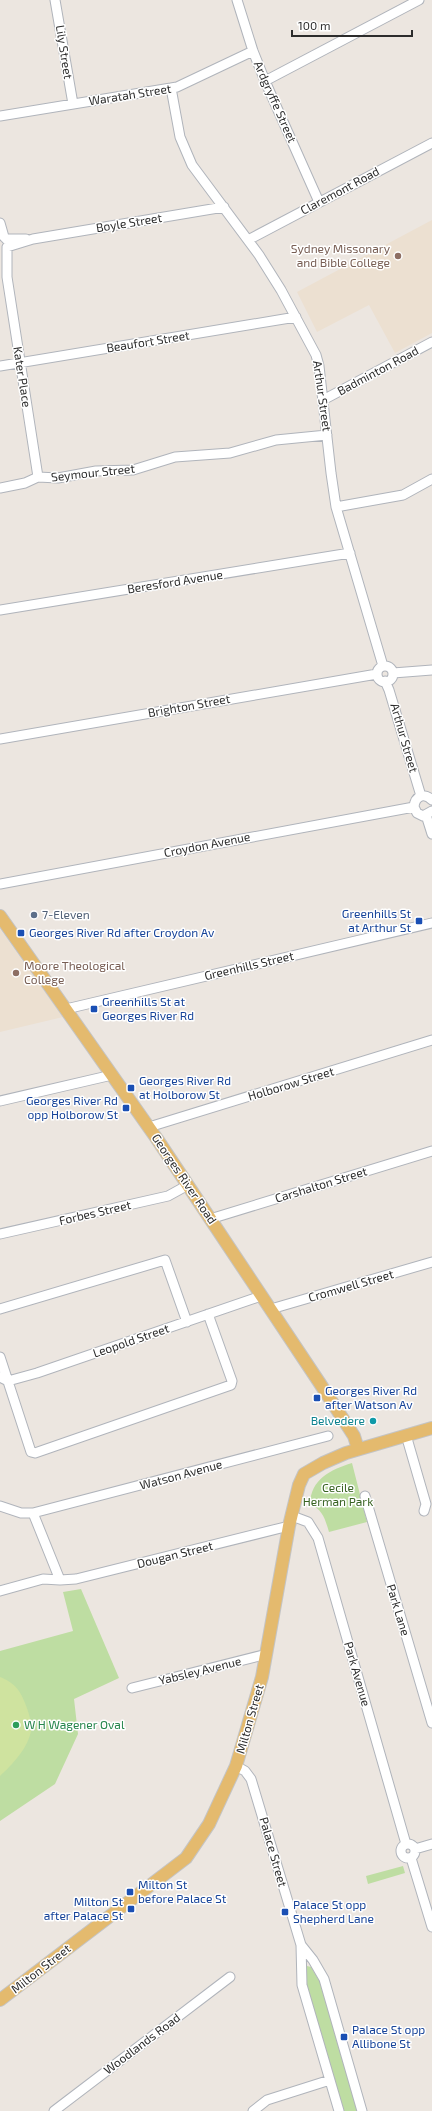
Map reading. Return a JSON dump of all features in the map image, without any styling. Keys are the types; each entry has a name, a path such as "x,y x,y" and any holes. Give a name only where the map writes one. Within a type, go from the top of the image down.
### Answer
{"main road":[{"name":"Georges River Road","path":"0,916 149,1127 188,1185 354,1436 358,1449"},
{"name":"Milton Street","path":"0,2000 186,1858 209,1824 236,1766 267,1654 291,1521 299,1485 304,1474 322,1462 358,1449 432,1428"}],"street":[{"name":"Lily Street","path":"55,0 73,104"},
{"name":"Ardgryffe Street","path":"237,0 253,51 265,82 319,202"},
{"path":"265,82 419,0"},
{"name":"Waratah Street","path":"0,116 177,87 253,51"},
{"name":"Arthur Street","path":"171,88 180,137 192,165 248,240 281,290 316,355 319,366 336,507 350,553 380,670"},
{"name":"Claremont Road","path":"248,240 432,143"},
{"name":"Boyle Street","path":"4,243 224,207"},
{"name":"Kater Place","path":"0,223 4,243 19,363 38,477"},
{"name":"Kater Place","path":"0,256 7,276"},
{"name":"Beaufort Street","path":"0,366 296,317"},
{"name":"Badminton Road","path":"323,400 432,342"},
{"name":"Seymour Street","path":"0,488 25,483 38,477 58,478 96,471 132,470 175,457 230,454 276,440 327,434"},
{"path":"336,507 403,495 432,479"},
{"name":"Beresford Avenue","path":"0,610 350,553"},
{"path":"389,667 393,673 392,678 385,681 381,680 380,670 389,667"},
{"name":"Brighton Street","path":"0,739 380,670"},
{"path":"393,673 432,670"},
{"name":"Arthur Street","path":"385,681 390,690 420,796"},
{"path":"432,800 427,796 420,796 416,799 414,806 417,813 429,813 432,834"},
{"name":"Croydon Avenue","path":"0,884 414,806"},
{"name":"Greenhills Street","path":"66,1009 432,923"},
{"name":"Holborow Street","path":"149,1127 432,1040"},
{"path":"0,1101 112,1075"},
{"name":"Carshalton Street","path":"210,1219 432,1151"},
{"name":"Forbes Street","path":"0,1234 168,1196 188,1185"},
{"path":"0,1310 165,1260 187,1322"},
{"name":"Cromwell Street","path":"271,1309 432,1262"},
{"name":"Leopold Street","path":"4,1379 37,1373 261,1296"},
{"path":"0,1357 4,1379 31,1452 35,1453 231,1385 232,1381 208,1314"},
{"name":"Watson Avenue","path":"33,1513 328,1436"},
{"path":"406,1436 426,1504 424,1511"},
{"name":"Park Lane","path":"365,1496 432,1724"},
{"path":"0,1506 20,1513 33,1513 60,1580"},
{"name":"Dougan Street","path":"0,1591 43,1579 76,1579 291,1521"},
{"name":"Park Avenue","path":"291,1521 308,1522 318,1538 406,1844"},
{"name":"Yabsley Avenue","path":"132,1688 267,1654"},
{"name":"Palace Street","path":"236,1766 245,1771 251,1779 301,1945 302,1985 339,2111"},
{"path":"406,1844 412,1845 415,1849 415,1854 411,1858 405,1858 402,1855 401,1849 406,1844"},
{"path":"415,1849 432,1844"},
{"path":"411,1858 432,1927"},
{"name":"Palace Street","path":"301,1945 313,1960 324,1978 362,2111"},
{"name":"Woodlands Road","path":"54,2111 230,1977"},
{"path":"253,2111 267,2100 330,2080"}],"shaded area":[{"name":"Sydney Missonary and Bible College","path":"432,220 432,333 395,353 369,305 317,332 297,292"},
{"name":"Moore Theological College","path":"0,929 63,1017 0,1032"}],"green space":[{"name":"Cecile Herman Park","path":"352,1463 367,1522 329,1532 321,1512 310,1504 311,1495 318,1482 329,1472"},
{"path":"81,1589 119,1678 74,1699 78,1734 55,1784 0,1821 0,1651 73,1631 63,1592"},
{"name":"W H Wagener Oval","path":"0,1677 9,1681 21,1693 30,1720 31,1730 27,1743 15,1761 0,1776"},
{"path":"403,1866 405,1873 368,1884 366,1876"},
{"path":"307,1966 311,1967 320,1982 359,2111 344,2111 307,1986"}],"place":[{"name":"Sydney Missonary and Bible College","path":"398,256"},
{"name":"7-Eleven","path":"34,915"},
{"name":"Greenhills St at Arthur St","path":"419,921"},
{"name":"Georges River Rd after Croydon Av","path":"21,933"},
{"name":"Moore Theological College","path":"16,973"},
{"name":"Greenhills St at Georges River Rd","path":"94,1009"},
{"name":"Georges River Rd at Holborow St","path":"131,1088"},
{"name":"Georges River Rd opp Holborow St","path":"126,1108"},
{"name":"Georges River Rd after Watson Av","path":"317,1398"},
{"name":"Belvedere","path":"373,1421"},
{"name":"W H Wagener Oval","path":"16,1725"},
{"name":"Milton St before Palace St","path":"130,1892"},
{"name":"Milton St after Palace St","path":"131,1909"},
{"name":"Palace St opp Shepherd Lane","path":"285,1912"},
{"name":"Palace St opp Allibone St","path":"344,2037"}]}
